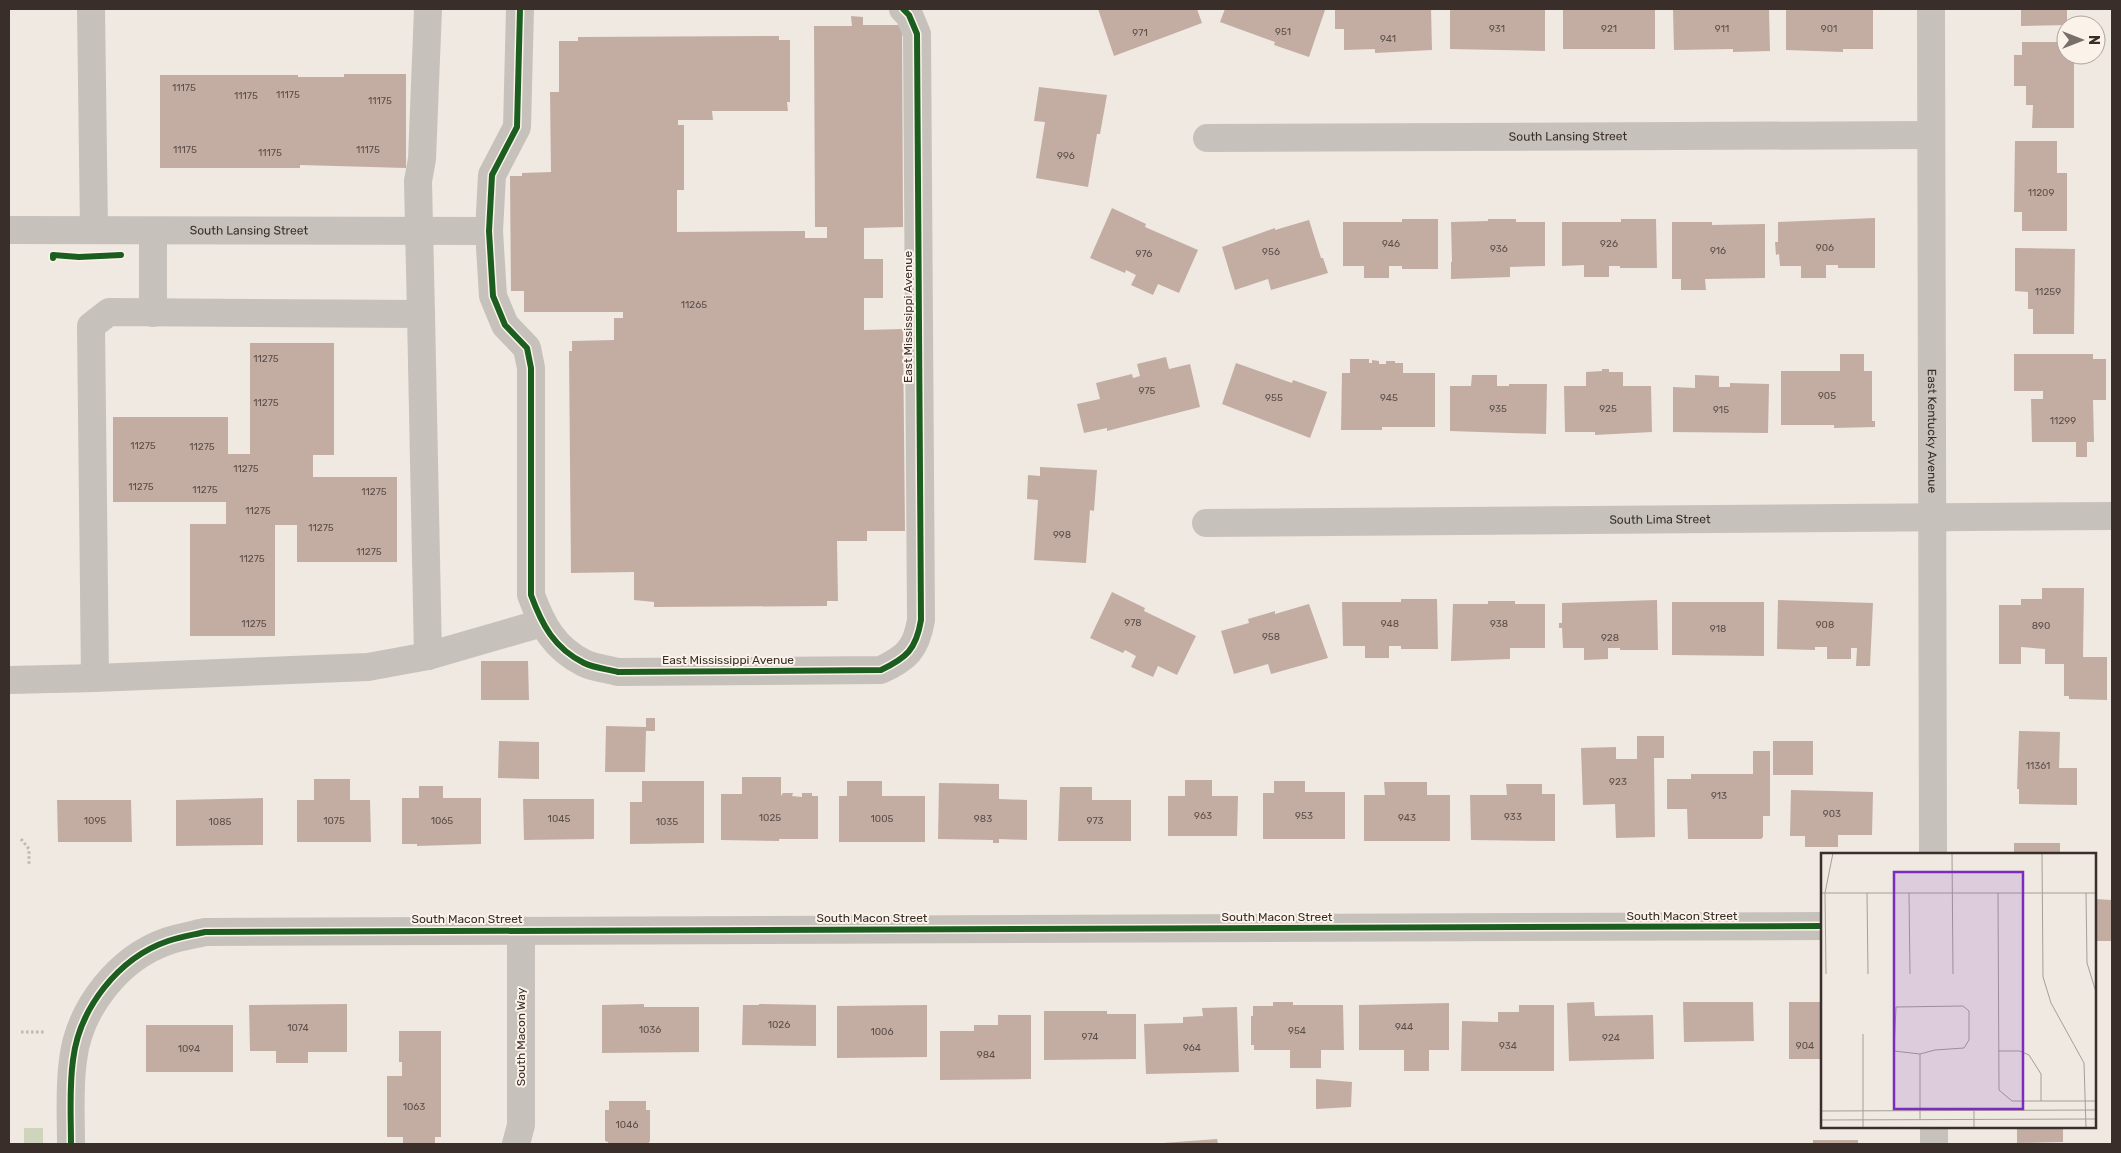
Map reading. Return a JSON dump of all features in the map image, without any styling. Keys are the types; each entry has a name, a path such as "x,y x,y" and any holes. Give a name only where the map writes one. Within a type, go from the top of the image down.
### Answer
{"street":[{"path":"91,9 94,230"},
{"path":"428,9 422,159 418,181 428,656"},
{"name":"East Mississippi Avenue","path":"520,9 517,127 492,175 489,231 494,296 505,325 527,348 531,368 531,595 542,623 560,647 585,664 618,672 881,670 902,660 915,643 921,620 917,34 909,15 903,9"},
{"name":"East Kentucky Avenue","path":"1931,9 1934,853"},
{"name":"South Lansing Street","path":"1207,138 1930,135"},
{"name":"South Lansing Street","path":"9,230 489,231"},
{"path":"153,231 153,313"},
{"path":"95,678 91,326 109,312 421,314"},
{"name":"South Lima Street","path":"1206,523 2112,516"},
{"path":"9,680 368,667 428,656 542,623"},
{"name":"South Macon Street","path":"71,1144 73,1058 80,1028 99,994 120,970 146,951 167,941 205,932 1821,926"},
{"name":"South Macon Way","path":"516,1144 521,1125 521,930"},
{"path":"1934,1128 1934,1144"}],"path":[{"path":"21,838 29,849 29,865"},
{"path":"21,1032 46,1032"}],"green space":[{"path":"24,1128 43,1128 43,1144 24,1144"}],"building":[{"path":"1098,9 1197,9 1202,23 1114,56"},
{"path":"1225,9 1325,10 1309,57 1274,45 1275,42 1220,22"},
{"path":"1335,9 1431,9 1432,50 1375,53 1375,49 1344,50 1344,29 1335,29"},
{"path":"1450,9 1545,9 1545,51 1450,49"},
{"path":"1563,9 1655,9 1655,49 1563,49"},
{"path":"1673,9 1769,9 1770,51 1733,52 1733,49 1674,50"},
{"path":"1786,9 1873,9 1873,49 1843,49 1843,52 1786,50"},
{"path":"2021,9 2067,9 2067,15 2056,15 2056,25 2021,26"},
{"path":"851,16 863,17 863,25 902,25 903,227 864,228 864,259 883,259 883,298 864,298 864,330 903,329 905,531 867,531 867,541 837,541 838,601 827,601 827,606 654,607 654,602 634,600 634,572 571,573 569,351 572,351 572,341 614,340 614,318 623,318 623,312 524,312 524,291 511,291 510,176 522,176 522,173 551,172 550,92 559,92 559,41 578,41 578,37 779,36 779,40 790,40 790,102 787,102 788,111 712,111 713,120 678,120 678,125 684,125 684,190 677,190 677,232 805,231 805,238 827,238 827,227 815,227 814,26 852,26"},
{"path":"2022,42 2056,42 2056,65 2074,65 2074,128 2032,128 2033,105 2026,105 2026,86 2014,86 2014,55 2022,55"},
{"path":"344,74 406,74 406,168 300,165 300,168 160,168 160,75 344,77"},
{"path":"1039,87 1107,95 1100,134 1097,134 1088,187 1036,178 1045,122 1034,121"},
{"path":"2015,141 2057,141 2057,173 2067,173 2067,231 2022,231 2022,212 2014,212"},
{"path":"1112,208 1146,224 1145,227 1198,250 1179,293 1158,284 1153,295 1131,285 1136,275 1126,270 1125,273 1090,258"},
{"path":"1875,218 1875,268 1838,268 1838,265 1826,265 1826,278 1801,278 1801,266 1780,266 1779,254 1776,255 1775,242 1778,242 1778,222"},
{"path":"1402,219 1438,219 1438,269 1402,269 1402,266 1389,266 1389,278 1364,278 1364,266 1343,266 1343,222 1402,222"},
{"path":"1488,219 1516,219 1516,222 1545,222 1545,266 1510,267 1510,277 1451,279 1451,222 1488,221"},
{"path":"1621,219 1656,219 1657,268 1620,268 1620,266 1609,266 1609,277 1584,277 1584,265 1562,266 1562,222 1621,222"},
{"path":"1309,220 1321,258 1323,258 1328,273 1271,290 1268,279 1235,290 1222,247 1275,228 1275,230"},
{"path":"1672,222 1712,222 1712,225 1765,224 1765,278 1705,279 1706,290 1681,290 1681,279 1672,279"},
{"path":"2015,248 2075,249 2074,334 2033,334 2033,309 2028,309 2028,292 2015,291"},
{"path":"250,343 334,343 334,455 313,455 313,477 397,477 397,562 297,562 297,525 275,525 275,636 190,636 190,524 226,524 226,502 113,502 113,417 228,417 228,454 250,454"},
{"path":"1840,354 1864,354 1864,371 1872,371 1872,421 1875,421 1875,427 1834,428 1834,425 1781,425 1781,371 1840,371"},
{"path":"2014,354 2093,354 2093,359 2106,359 2106,400 2093,400 2094,442 2087,442 2087,457 2076,457 2076,442 2032,442 2031,399 2043,399 2043,391 2014,391"},
{"path":"1166,357 1169,369 1190,364 1200,407 1107,431 1107,428 1084,433 1077,404 1100,399 1096,383 1132,374 1133,378 1140,376 1137,364"},
{"path":"1350,359 1369,359 1369,363 1372,363 1372,360 1379,361 1379,364 1386,364 1386,361 1395,361 1395,363 1403,363 1403,373 1435,373 1435,427 1382,427 1382,430 1341,430 1342,373 1350,373"},
{"path":"1236,363 1292,383 1293,380 1327,392 1310,438 1222,404"},
{"path":"1602,369 1609,369 1609,372 1623,372 1623,386 1651,386 1652,432 1595,435 1595,432 1565,432 1564,386 1586,386 1586,372 1602,371"},
{"path":"1472,375 1497,375 1497,386 1509,386 1509,384 1547,384 1546,434 1450,431 1450,386 1471,386"},
{"path":"1695,375 1719,376 1719,387 1730,387 1730,383 1769,384 1768,433 1673,432 1673,387 1695,388"},
{"path":"1040,467 1097,470 1094,511 1090,510 1086,563 1034,560 1038,500 1027,499 1028,475 1040,476"},
{"path":"2042,588 2084,588 2083,657 2107,657 2107,700 2069,699 2069,696 2064,696 2064,664 2045,664 2045,649 2021,647 2021,664 1999,664 1999,605 2021,605 2021,599 2042,599"},
{"path":"1112,592 1145,608 1144,611 1196,636 1177,675 1158,666 1153,677 1131,667 1136,656 1125,650 1123,653 1090,638"},
{"path":"1401,599 1437,599 1438,649 1401,649 1401,646 1389,646 1389,658 1365,658 1365,646 1343,646 1342,602 1401,602"},
{"path":"1657,600 1658,650 1620,650 1620,648 1608,648 1608,659 1584,660 1584,648 1563,648 1562,628 1559,628 1559,623 1562,623 1562,603"},
{"path":"1778,600 1873,603 1870,666 1856,666 1857,648 1851,648 1851,659 1827,659 1827,647 1815,647 1815,650 1777,649"},
{"path":"1488,601 1515,601 1515,604 1545,604 1545,648 1510,648 1510,659 1451,661 1453,604 1488,604"},
{"path":"1672,602 1764,602 1764,656 1672,655"},
{"path":"1309,604 1328,658 1271,674 1268,664 1234,674 1221,631 1249,623 1248,619 1275,611 1275,614"},
{"path":"481,661 528,661 529,700 481,700"},
{"path":"646,718 655,718 655,731 646,731 645,772 605,772 606,726 646,727"},
{"path":"2019,731 2060,732 2059,768 2077,768 2077,805 2019,804 2019,789 2017,789"},
{"path":"1637,736 1664,736 1664,758 1654,758 1655,837 1616,838 1615,804 1583,805 1581,748 1616,747 1616,759 1637,759"},
{"path":"499,741 539,742 539,779 498,778"},
{"path":"1773,741 1813,741 1813,775 1773,775"},
{"path":"1753,751 1770,751 1770,816 1763,816 1763,837 1761,839 1688,839 1687,809 1667,809 1667,779 1691,779 1691,774 1753,774"},
{"path":"742,777 781,777 781,796 783,793 793,793 792,796 802,797 802,793 812,793 812,796 818,796 818,839 779,839 779,841 721,840 721,794 742,794"},
{"path":"314,779 350,779 350,800 370,800 371,842 297,842 297,800 314,800"},
{"path":"1185,780 1212,780 1212,796 1238,796 1237,836 1168,836 1168,796 1185,796"},
{"path":"642,781 704,781 704,843 630,844 630,802 642,802"},
{"path":"847,781 882,781 882,796 925,796 925,842 839,842 839,796 847,796"},
{"path":"1274,781 1305,781 1305,792 1345,792 1345,839 1263,839 1263,793 1274,793"},
{"path":"1384,782 1427,782 1427,795 1450,795 1450,841 1364,841 1364,795 1385,795"},
{"path":"939,783 999,784 999,799 1027,800 1027,840 999,839 999,843 993,843 993,840 938,839"},
{"path":"1506,784 1542,784 1542,794 1555,794 1555,841 1471,840 1470,795 1507,795"},
{"path":"419,786 443,786 443,798 481,798 481,844 417,846 417,844 402,844 402,798 419,798"},
{"path":"1060,787 1092,787 1092,800 1131,800 1131,841 1058,841"},
{"path":"1791,790 1873,792 1872,835 1838,835 1838,847 1805,847 1805,836 1790,836"},
{"path":"263,798 263,845 176,846 176,800"},
{"path":"523,799 594,799 594,839 524,840"},
{"path":"57,800 131,800 132,842 58,842"},
{"path":"2014,843 2060,843 2060,853 2014,853"},
{"path":"2096,899 2112,900 2112,941 2096,941"},
{"path":"1273,1002 1293,1002 1293,1005 1343,1005 1344,1050 1321,1050 1321,1068 1290,1068 1290,1050 1254,1050 1254,1045 1251,1045 1253,1006 1273,1006"},
{"path":"1594,1002 1595,1016 1653,1015 1654,1059 1569,1061 1567,1003"},
{"path":"1683,1002 1753,1002 1754,1041 1684,1042"},
{"path":"1789,1002 1821,1002 1821,1059 1789,1059"},
{"path":"1449,1003 1449,1050 1429,1050 1429,1071 1404,1071 1404,1050 1359,1050 1359,1005"},
{"path":"347,1004 347,1052 308,1052 308,1063 276,1063 276,1051 250,1051 249,1005"},
{"path":"644,1004 644,1007 699,1007 699,1052 602,1053 602,1005"},
{"path":"743,1005 816,1005 816,1046 742,1045"},
{"path":"927,1005 927,1057 837,1058 837,1006"},
{"path":"1519,1005 1554,1005 1554,1071 1461,1071 1462,1021 1498,1022 1498,1012 1519,1012"},
{"path":"1237,1007 1239,1072 1146,1074 1144,1024 1183,1023 1183,1017 1203,1016 1202,1008"},
{"path":"1044,1011 1107,1011 1107,1014 1136,1014 1136,1059 1044,1060"},
{"path":"998,1015 1031,1015 1031,1079 940,1080 940,1031 974,1031 974,1025 998,1025"},
{"path":"146,1025 233,1025 233,1072 146,1072"},
{"path":"399,1031 441,1031 441,1137 435,1137 435,1144 403,1144 403,1137 387,1137 387,1076 402,1076 402,1062 399,1062"},
{"path":"1316,1079 1352,1082 1351,1107 1316,1109"},
{"path":"609,1101 646,1101 646,1110 650,1110 650,1141 648,1144 608,1144 605,1141 605,1110 609,1110"},
{"path":"2017,1128 2063,1128 2063,1142 2017,1143"},
{"path":"1217,1139 1218,1144 1163,1144 1163,1143"},
{"path":"1813,1140 1858,1140 1858,1144 1813,1144"}],"cycle path":[{"path":"520,9 517,127 492,175 489,231 493,296 505,325 527,348 531,368 531,595 545,626 557,643 574,657 588,665 618,672 881,670 903,657 913,646 921,620 917,34 909,15 903,9"},
{"path":"53,258 53,255 79,257 121,255"},
{"path":"71,1144 73,1060 83,1022 93,1004 118,973 150,949 168,941 205,932 1821,926"}]}
